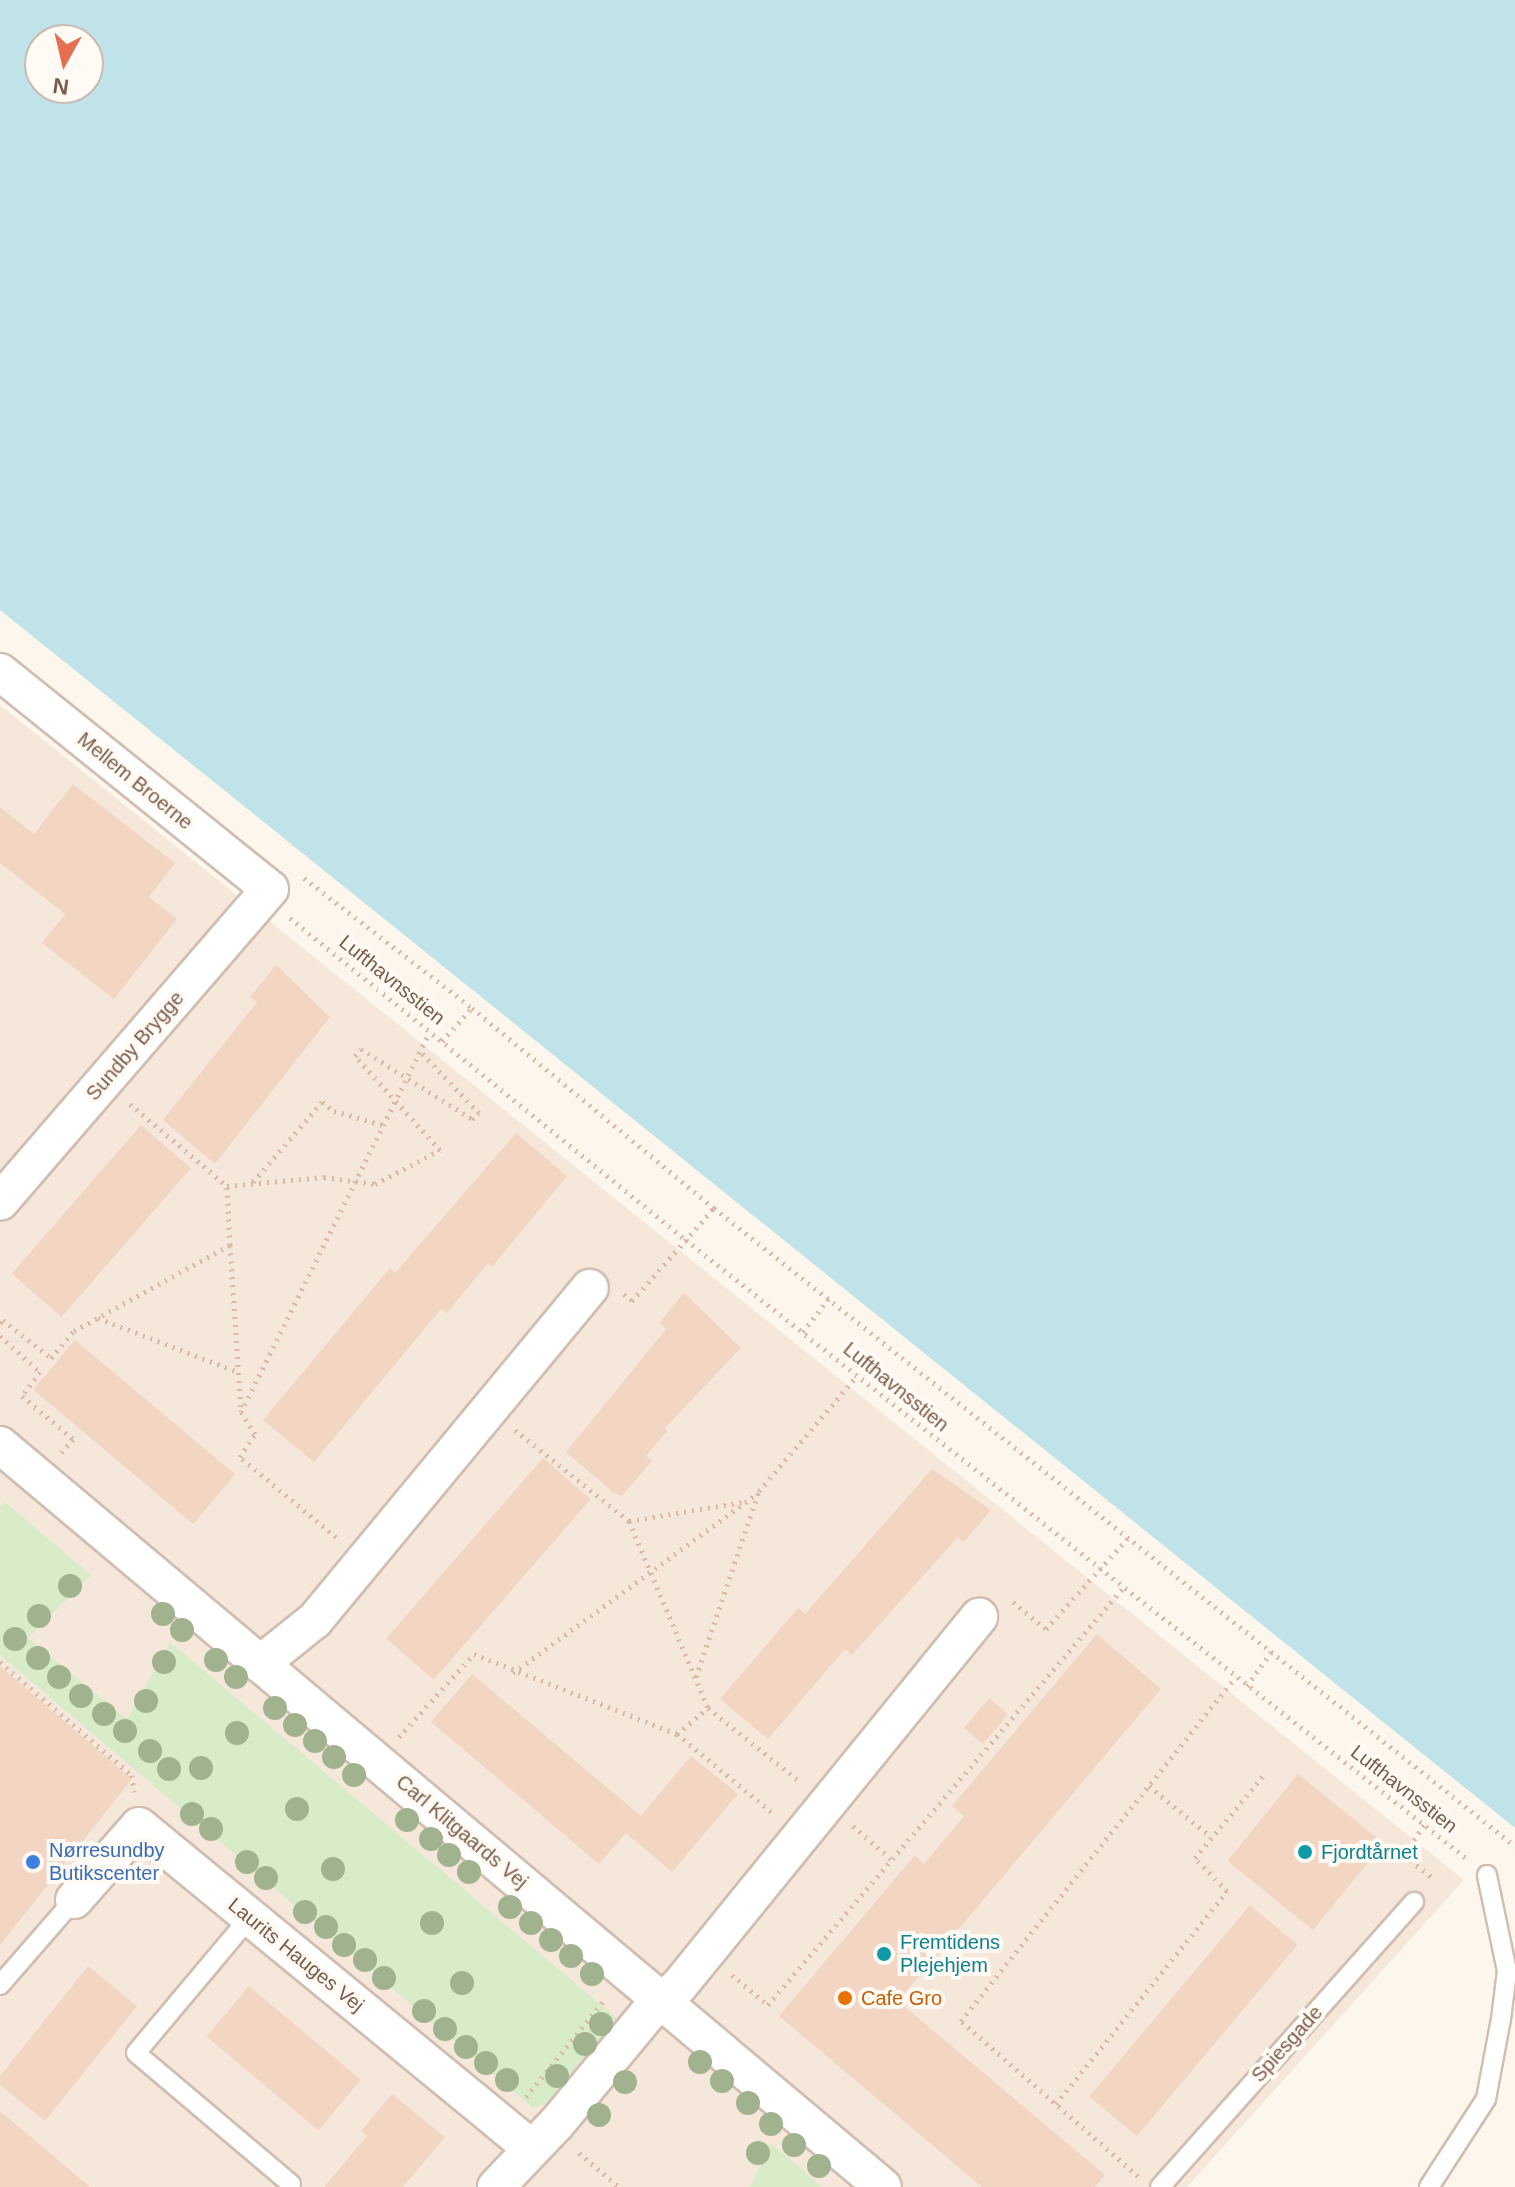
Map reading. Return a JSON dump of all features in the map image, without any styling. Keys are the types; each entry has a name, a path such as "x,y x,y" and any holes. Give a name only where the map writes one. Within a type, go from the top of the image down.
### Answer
{"street":[{"name":"Mellem Broerne","path":"0,672 270,889"},
{"name":"Sundby Brygge","path":"0,1202 270,889"},
{"path":"260,1664 315,1620 590,1288"},
{"name":"Carl Klitgaards Vej","path":"0,1445 883,2187"},
{"path":"496,2187 706,1953 979,1617"},
{"path":"74,1900 139,1826"},
{"name":"Laurits Hauges Vej","path":"139,1826 250,1917 540,2138"}],"lane":[{"path":"1429,2187 1486,2099 1501,2019 1507,1971 1487,1875"},
{"path":"0,1985 74,1900"},
{"name":"Spiesgade","path":"1160,2187 1414,1902"},
{"path":"250,1917 136,2053 291,2184"}],"path":[{"path":"270,889 291,868 472,1008 714,1208 1515,1846"},
{"name":"Lufthavnsstien","path":"270,889 287,915 686,1240 1487,1875"},
{"path":"442,1041 472,1008"},
{"path":"241,1412 386,1126 430,1032"},
{"path":"104,1082 227,1186 324,1177 356,1185 375,1184 440,1150 355,1056 361,1049 472,1119 479,1113 420,1051"},
{"path":"252,1184 322,1102 334,1111 386,1126"},
{"path":"227,1186 235,1371 241,1412 255,1434 240,1457 365,1560"},
{"path":"686,1240 714,1208"},
{"path":"0,1323 3,1320 51,1358 74,1331 230,1245"},
{"path":"803,1332 829,1298"},
{"path":"98,1318 235,1371"},
{"path":"0,1336 40,1372 22,1396 73,1439 40,1479"},
{"path":"513,1673 759,1491 857,1376"},
{"path":"489,1410 629,1521 708,1708 892,1860"},
{"path":"696,1678 759,1491"},
{"path":"629,1521 746,1502"},
{"path":"1010,1600 1046,1629 1128,1538"},
{"path":"706,1953 768,2005 1123,1588"},
{"path":"1247,1686 1272,1651"},
{"path":"376,1761 474,1654 513,1673 677,1734 801,1837"},
{"path":"0,1662 132,1775 139,1826"},
{"path":"1151,2187 961,2021 1236,1677"},
{"path":"677,1734 708,1708"},
{"path":"1056,2104 1227,1891 1195,1858 1264,1775"},
{"path":"1149,1786 1211,1837"},
{"path":"1414,1902 1432,1878 1404,1855 1424,1825"},
{"path":"520,2104 605,1998"},
{"path":"540,2138 619,2187"}],"shaded area":[{"path":"0,705 1464,1880 1187,2187 0,2187"}],"green space":[{"path":"5,1502 91,1575 28,1638 127,1719 170,1642 619,2020 551,2102 533,2108 0,1655 0,1506"},
{"path":"771,2143 822,2187 750,2187"}],"water":[{"path":"0,0 1515,0 1515,1828 0,610"}],"building":[{"path":"73,784 175,863 149,897 177,919 114,999 42,943 65,914 0,863 0,807 34,834"},
{"path":"276,965 330,1017 215,1164 163,1120 257,1002 250,997"},
{"path":"141,1125 191,1168 62,1317 12,1274"},
{"path":"516,1133 567,1176 492,1267 488,1263 447,1313 441,1309 314,1462 263,1420 390,1268 395,1273"},
{"path":"684,1293 741,1348 665,1428 667,1431 646,1456 652,1461 622,1496 614,1493 566,1452 666,1329 659,1323"},
{"path":"75,1340 235,1474 193,1524 33,1390"},
{"path":"543,1458 591,1499 434,1680 386,1638"},
{"path":"932,1469 991,1510 964,1542 958,1537 852,1655 845,1649 768,1739 720,1699 798,1608 805,1614"},
{"name":"Fremtidens Plejehjem","path":"1097,1634 1161,1689 898,2001 1105,2175 1095,2187 982,2187 779,2016 915,1855 924,1864 964,1816 952,1806"},
{"name":"Nørresundby Butikscenter","path":"0,1666 132,1779 0,1945"},
{"path":"472,1674 641,1816 691,1756 738,1794 672,1872 626,1833 599,1864 431,1722"},
{"path":"989,1698 1008,1714 983,1744 964,1728"},
{"name":"Fjordtårnet","path":"1298,1774 1383,1843 1313,1930 1228,1861"},
{"path":"1250,1905 1297,1945 1137,2136 1089,2097"},
{"path":"88,1966 137,2006 45,2121 0,2085 0,2076"},
{"path":"249,1986 361,2080 318,2130 207,2037"},
{"path":"392,2094 445,2137 403,2187 324,2187 367,2136 361,2131"},
{"path":"0,2111 90,2187 0,2187"}],"place":[{"name":"Fjordtårnet","path":"1305,1852"},
{"name":"Nørresundby Butikscenter","path":"33,1862"},
{"name":"Fremtidens Plejehjem","path":"884,1954"},
{"name":"Cafe Gro","path":"845,1998"}]}
